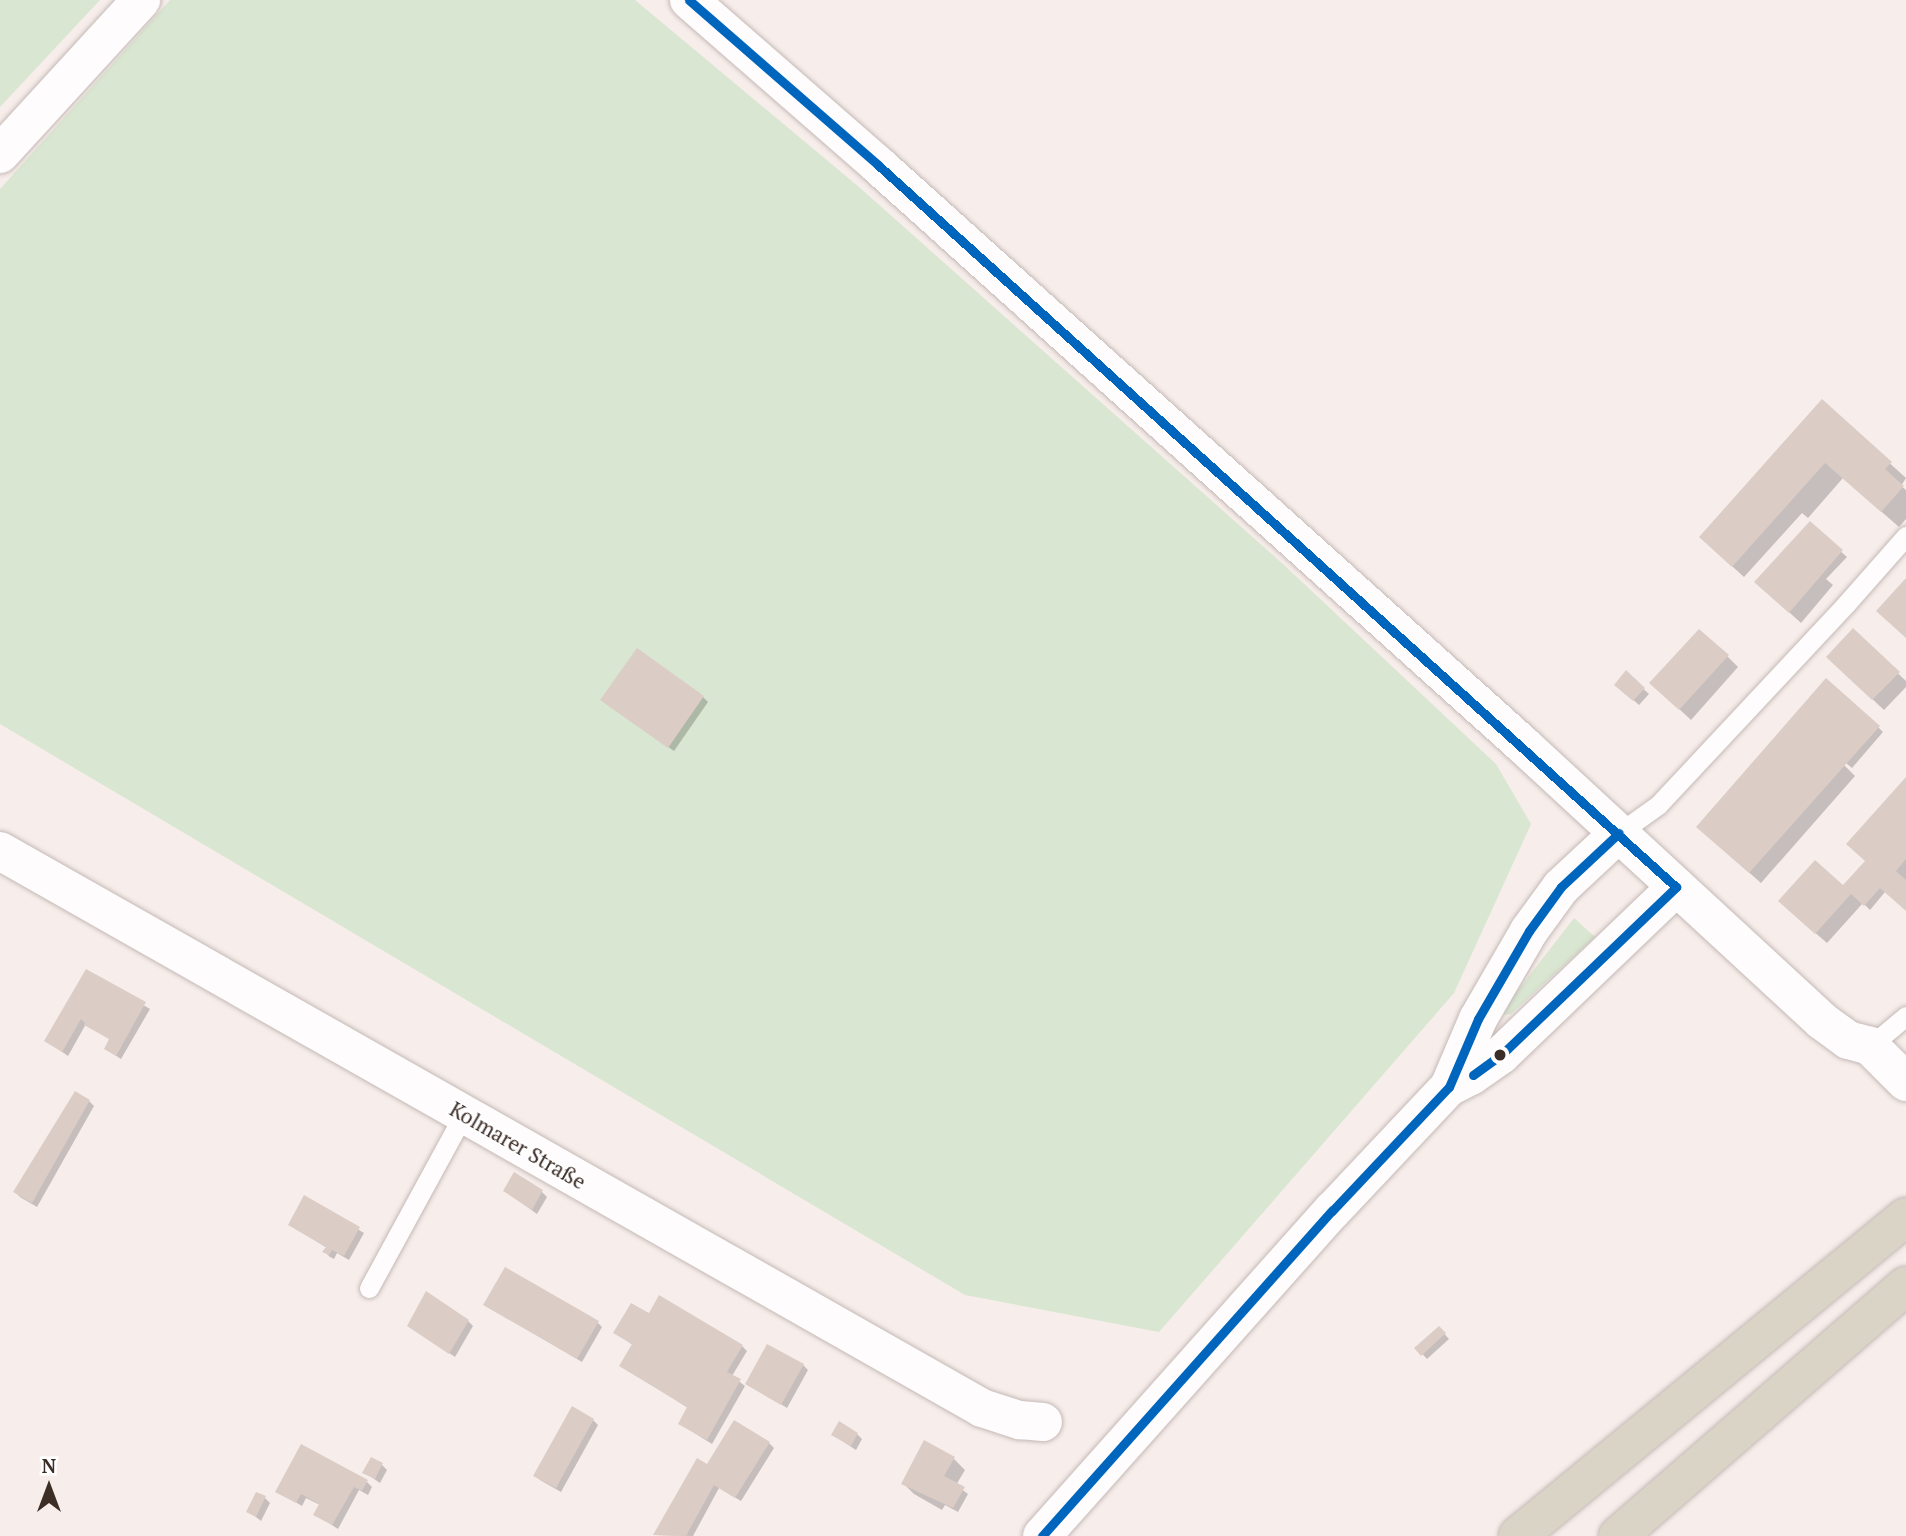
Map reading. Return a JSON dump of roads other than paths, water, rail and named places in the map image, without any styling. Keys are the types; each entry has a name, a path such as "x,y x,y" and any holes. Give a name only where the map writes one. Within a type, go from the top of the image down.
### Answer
{"highway":[{"path":"1518,1536 1906,1217"},
{"path":"1618,1536 1906,1286"}],"street":[{"path":"0,154 141,0"},
{"path":"689,0 878,165 1619,833 1822,1021 1848,1040 1870,1046 1906,1082"},
{"path":"1449,1087 1478,1019 1529,931 1561,887 1619,833"},
{"name":"Kolmarer Straße","path":"0,851 982,1408 1020,1420 1042,1422"},
{"path":"1042,1536 1332,1211 1449,1087 1471,1076 1501,1055 1676,887"}],"lane":[{"path":"1619,833 1658,804 1837,614 1906,536"},
{"path":"1870,1046 1906,1016"},
{"path":"369,1288 464,1114"}]}
